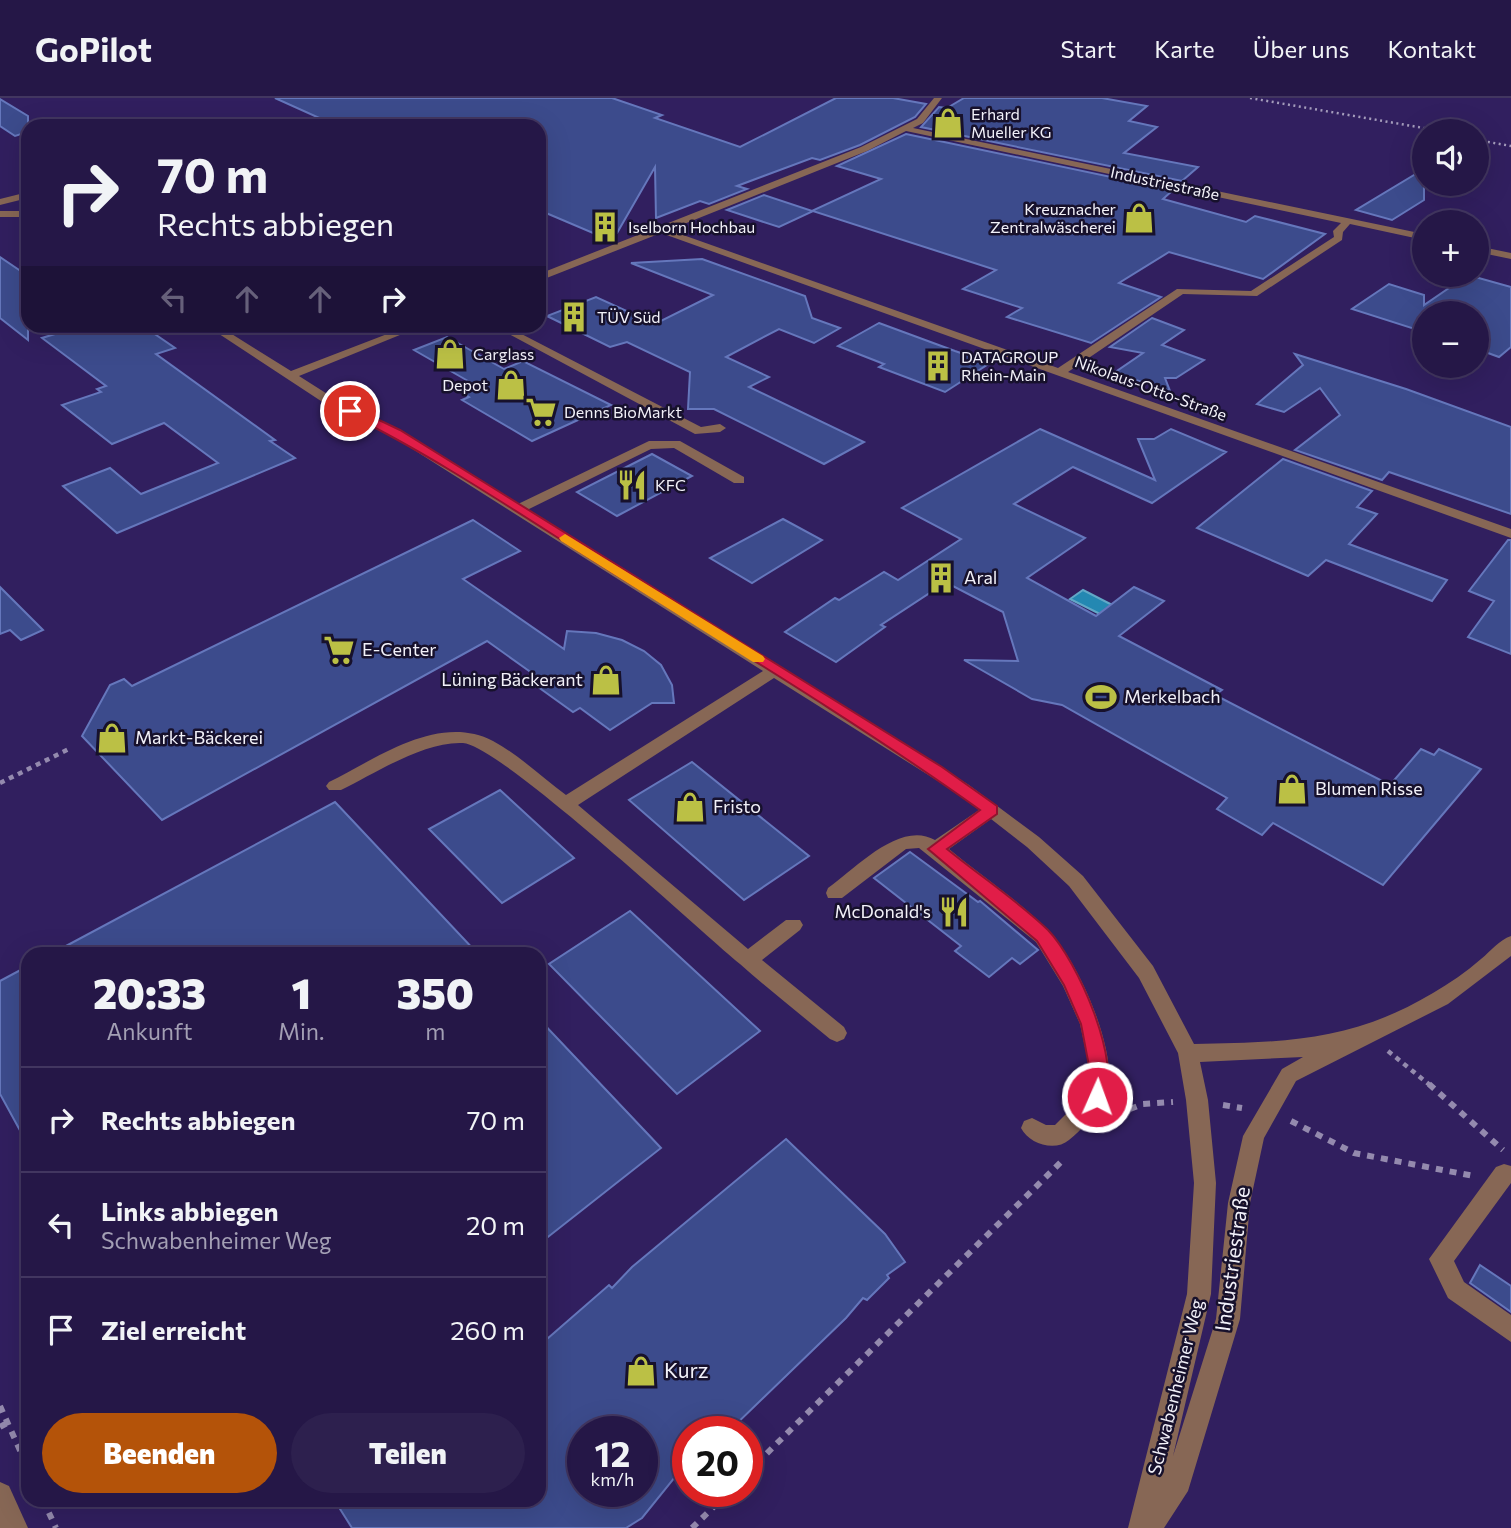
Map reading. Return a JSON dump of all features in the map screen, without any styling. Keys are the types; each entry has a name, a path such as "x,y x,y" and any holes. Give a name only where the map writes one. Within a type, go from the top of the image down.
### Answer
{"street":[{"path":"546,275 864,149 906,129 929,113 938,98"},
{"name":"Industriestraße","path":"906,129 1412,234"},
{"path":"0,193 5,200"},
{"path":"0,214 21,214"},
{"path":"1059,372 1181,291 1240,295 1260,291 1339,238 1338,230 1348,221"},
{"name":"Nikolaus-Otto-Straße","path":"661,230 1511,534"},
{"path":"1489,251 1511,256"},
{"name":"Schwabenheimer Weg","path":"223,333 328,400 396,433 937,771 992,810 1076,881 1111,924 1146,972 1188,1053 1197,1100 1205,1183 1199,1294 1142,1528"},
{"path":"291,375 399,333"},
{"path":"512,333 699,431 720,428"},
{"path":"518,509 649,445 676,444 739,480"},
{"path":"566,804 775,670"},
{"path":"335,786 430,740 467,737 489,746 566,804 837,1033"},
{"path":"936,849 992,810"},
{"path":"835,892 902,844 922,841 936,849 1043,937 1071,982 1090,1024 1099,1066 1097,1097 1060,1135 1042,1135 1031,1128"},
{"path":"748,960 793,925"},
{"name":"Industriestraße","path":"1147,1528 1175,1491 1228,1319 1239,1203 1254,1136 1289,1075 1433,1003 1486,970 1511,944"},
{"name":"Industriestraße","path":"1188,1053 1303,1049 1369,1033"},
{"path":"1503,1173 1441,1259 1456,1290 1511,1330"},
{"path":"0,1495 14,1528"}],"path":[{"path":"0,783 71,748"},
{"path":"1369,1033 1402,1066 1451,1102 1503,1173"},
{"path":"1111,1119 1143,1104 1197,1100 1267,1112 1301,1124 1354,1153 1469,1173 1503,1173"},
{"path":"763,1458 1069,1155"},
{"path":"0,1406 4,1425 21,1455"},
{"path":"46,1507 56,1528"},
{"path":"692,1528 714,1507"}],"water":[{"path":"1083,590 1120,609 1108,618 1070,599"}],"building":[{"path":"275,98 612,98 662,115 655,118 740,147 836,98 893,98 926,104 915,117 860,145 820,160 812,158 737,186 747,189 709,204 700,201 656,218 655,167 617,233 600,236 546,213 546,119 322,119"},
{"path":"964,98 1102,98 1147,106 1129,121 1157,127 1124,153 1198,167 1182,181 921,127 939,107 947,108"},
{"path":"0,99 28,116 28,119 21,119 21,134 15,136 0,126"},
{"path":"906,134 1173,190 1163,199 1246,222 1255,216 1325,234 1263,279 1169,252 1119,283 1161,297 1091,343 1007,317 1022,308 963,289 996,270 813,211 779,227 727,210 764,195 812,211 881,179 837,166"},
{"path":"1412,176 1412,196 1424,196 1424,200 1392,220 1356,210"},
{"path":"0,257 21,271 21,333 28,333 28,340 0,318"},
{"path":"702,259 805,296 812,318 840,328 814,343 779,329 726,357 769,377 749,387 864,442 824,464 714,409 688,409 690,372 627,342 610,347 547,316 596,297 655,324 713,295 631,263"},
{"path":"1489,281 1511,287 1511,347 1499,357 1489,353 1489,301 1430,301 1450,287 1489,287"},
{"path":"1389,284 1424,295 1424,301 1412,301 1412,328 1352,309"},
{"path":"1152,318 1184,330 1162,345 1204,360 1176,378 1165,378 1170,391 1114,373 1143,353 1110,347"},
{"path":"879,323 990,363 945,392 879,367 884,364 838,346"},
{"path":"58,333 153,333 175,348 156,354 275,440 270,441 295,458 117,533 63,486 110,468 141,494 218,463 164,423 112,444 62,405 101,392 97,389 106,386 42,338"},
{"path":"447,337 504,369 523,361 611,405 532,441 462,400 469,397 460,391 475,385 414,350"},
{"path":"1295,354 1406,389 1511,427 1511,514 1389,472 1382,480 1295,450 1340,415 1320,388 1284,412 1257,404 1303,365"},
{"path":"1040,429 1155,480 1138,439 1154,439 1171,429 1226,452 1152,503 1073,467 1014,504 1085,538 1027,578 1096,616 1134,587 1164,601 1119,636 1222,690 1215,695 1390,785 1421,749 1434,755 1439,749 1481,769 1383,885 1273,823 1262,835 1217,809 1227,798 1062,705 1032,699 964,660 1018,661 1003,612 951,585 948,588 942,585 881,625 885,627 836,662 785,632 835,598 839,600 884,572 898,580 961,539 902,508"},
{"name":"KFC","path":"652,454 692,476 617,516 577,492"},
{"path":"1283,459 1372,491 1357,507 1377,514 1349,544 1447,580 1432,601 1326,560 1308,576 1197,528"},
{"path":"783,519 822,540 752,583 710,558"},
{"name":"E-Center","path":"473,520 520,551 463,579 564,649 567,631 596,633 622,640 644,651 661,665 672,685 674,703 652,703 610,730 580,708 573,712 538,687 546,683 487,641 162,820 82,736 110,685 124,679 132,686"},
{"path":"1508,540 1511,540 1511,654 1468,637 1494,601 1469,591"},
{"path":"0,587 43,630 21,640 10,630 0,634"},
{"path":"692,762 809,856 744,900 629,800"},
{"path":"500,790 574,858 502,903 429,829"},
{"path":"335,802 471,947 64,947"},
{"name":"McDonald's","path":"910,852 980,901 1038,950 1020,964 1012,958 989,977 955,951 961,946 874,878"},
{"path":"630,911 760,1031 677,1094 549,964"},
{"path":"21,970 21,1132 0,1094 0,981"},
{"path":"546,1026 661,1148 546,1238"},
{"path":"786,1139 885,1234 905,1262 887,1275 889,1278 867,1300 863,1298 846,1318 745,1416 672,1416 672,1481 658,1498 658,1416 567,1416 567,1507 651,1507 642,1518 626,1528 352,1528 340,1509 342,1507 546,1507 546,1340 609,1285 612,1288 632,1267"},
{"path":"1480,1265 1511,1286 1511,1312 1470,1283"}],"railway":[{"path":"1250,98 1412,126"},
{"path":"1489,142 1511,146"}],"slow traffic":[{"path":"565,538 758,659"}],"place":[{"name":"Erhard Mueller KG","path":"948,123"},
{"name":"Kreuznacher Zentralwäscherei","path":"1139,218"},
{"name":"Iselborn Hochbau","path":"605,227"},
{"name":"TÜV Süd","path":"574,317"},
{"name":"Carglass","path":"450,354"},
{"name":"DATAGROUP Rhein-Main","path":"938,366"},
{"name":"Depot","path":"511,385"},
{"name":"Denns BioMarkt","path":"541,412"},
{"name":"KFC","path":"632,485"},
{"name":"Aral","path":"941,578"},
{"name":"E-Center","path":"339,650"},
{"name":"Lüning Bäckerant","path":"606,680"},
{"name":"Merkelbach","path":"1101,697"},
{"name":"Markt-Bäckerei","path":"112,738"},
{"name":"Blumen Risse","path":"1292,789"},
{"name":"Fristo","path":"690,807"},
{"name":"McDonald's","path":"954,912"},
{"name":"Kurz","path":"641,1371"}],"route":[{"path":"350,411 396,433 635,581 937,771 992,810 936,849 1043,937 1083,1004 1090,1024 1099,1066 1100,1084 1097,1097"}]}
